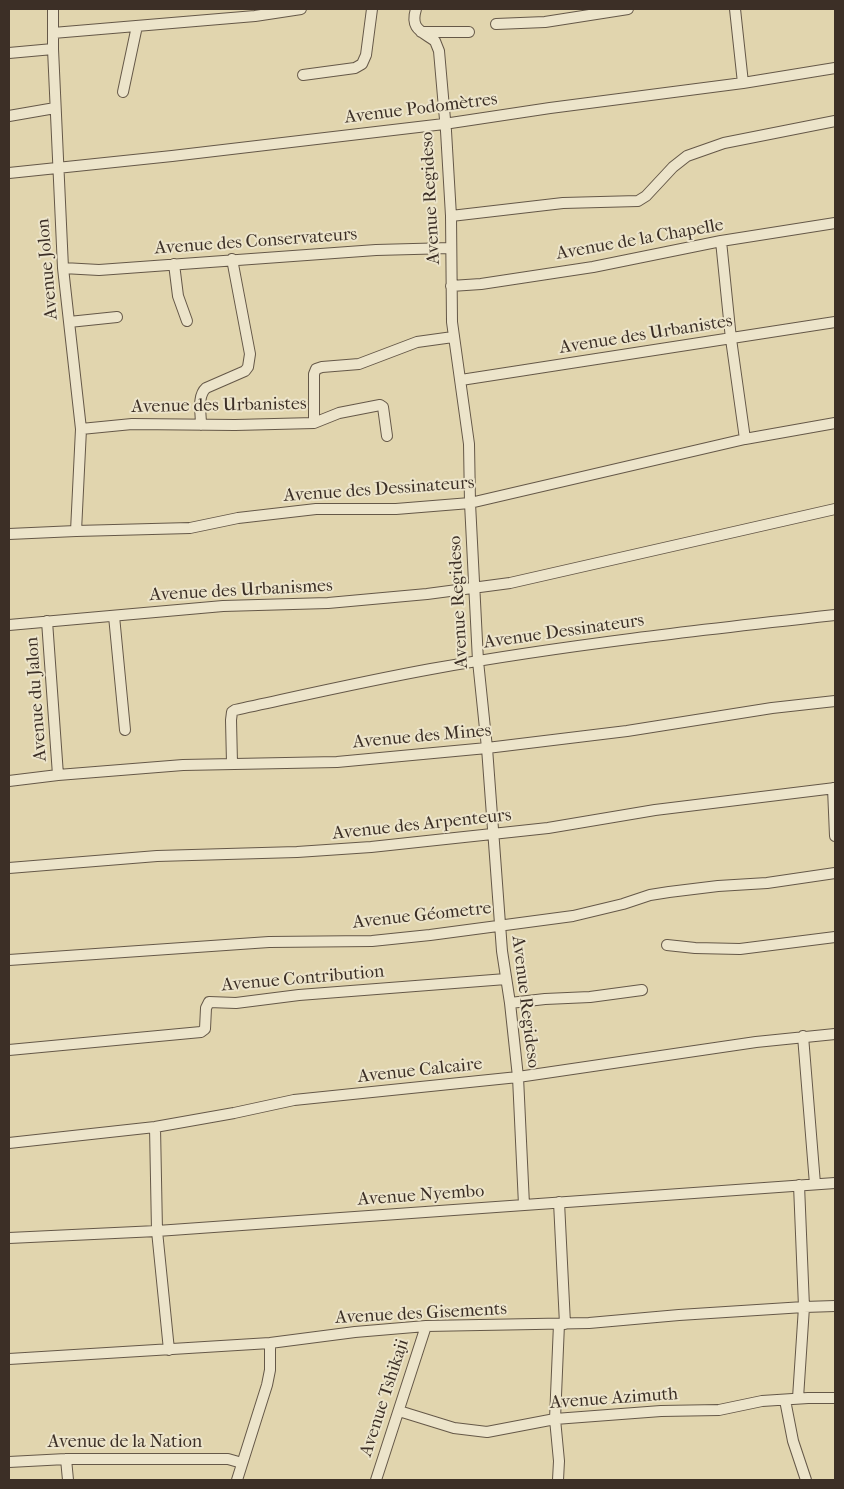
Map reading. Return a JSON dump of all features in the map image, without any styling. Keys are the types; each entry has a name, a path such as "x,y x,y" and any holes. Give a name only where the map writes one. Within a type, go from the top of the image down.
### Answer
{"street":[{"name":"Avenue Jolon","path":"53,9 55,108 63,268 81,429 76,530"},
{"path":"53,33 255,16 302,9"},
{"path":"303,75 355,68 362,64 366,55 372,9"},
{"path":"416,9 413,19 420,32 469,32"},
{"path":"496,24 544,22 628,9"},
{"path":"735,9 743,83"},
{"path":"123,92 137,26"},
{"name":"Avenue Regideso","path":"420,32 435,41 438,50 451,216 453,337 461,380 469,444 478,661 494,834 499,924 518,1077 524,1205"},
{"path":"9,54 53,50"},
{"name":"Avenue Podomètres","path":"9,173 58,169 444,124 743,83 835,68"},
{"path":"9,116 55,108"},
{"path":"451,216 563,203 638,201 646,196 673,167 687,156 731,142 835,121"},
{"name":"Avenue de la Chapelle","path":"451,286 481,284 593,266 721,241 835,222"},
{"path":"721,241 731,339 745,439"},
{"name":"Avenue des Conservateurs","path":"63,268 99,270 232,259 376,250 451,248"},
{"path":"201,425 200,395 203,391 245,371 250,362 232,259"},
{"path":"174,264 178,296 187,321"},
{"path":"69,322 117,317"},
{"name":"Avenue des Urbanistes","path":"461,380 835,322"},
{"name":"Avenue des Urbanistes","path":"81,429 132,424 314,423 314,374 316,369 360,364 417,342 453,337"},
{"path":"314,423 340,413 380,405 384,410 387,436"},
{"name":"Avenue des Dessinateurs","path":"9,534 76,530 190,528 238,518 316,509 396,509 470,503 745,439 835,423"},
{"path":"474,588 510,583 835,509"},
{"name":"Avenue des Urbanismes","path":"9,625 223,606 328,603 474,588"},
{"name":"Avenue Dessinateurs","path":"232,763 231,720 232,712 235,710 342,686 478,661 643,636 835,615"},
{"path":"114,616 125,730"},
{"name":"Avenue du Jalon","path":"47,621 58,775"},
{"name":"Avenue des Mines","path":"9,781 183,765 338,762 487,748 627,731 772,708 835,701"},
{"path":"834,788 835,836"},
{"name":"Avenue des Arpenteurs","path":"9,868 157,856 343,850 548,828 655,810 834,788"},
{"name":"Avenue Géometre","path":"9,960 269,942 372,940 430,935 579,914 623,904 650,895 678,890 767,883 835,873"},
{"path":"667,945 740,949 835,937"},
{"name":"Avenue Contribution","path":"9,1050 201,1032 205,1029 206,1008 209,1002 236,1002 299,995 506,979"},
{"path":"510,1002 590,997 642,990"},
{"name":"Avenue Calcaire","path":"9,1143 155,1127 294,1100 518,1077 803,1036 835,1034"},
{"path":"803,1036 815,1184"},
{"path":"155,1127 157,1230 170,1350"},
{"name":"Avenue Nyembo","path":"9,1238 157,1230 835,1183"},
{"path":"798,1398 804,1307 799,1185"},
{"path":"558,1480 559,1461 555,1419 562,1324 559,1202"},
{"name":"Avenue des Gisements","path":"9,1359 270,1343 355,1332 426,1326 562,1324 835,1306"},
{"name":"Avenue Tshikaji","path":"376,1480 426,1326"},
{"path":"237,1480 267,1385 270,1370 270,1343"},
{"name":"Avenue Azimuth","path":"399,1411 454,1428 480,1432 496,1431 555,1419 661,1411 719,1410 749,1402 798,1398 835,1398"},
{"path":"785,1400 793,1441 806,1480"},
{"path":"66,1459 68,1480"},
{"name":"Avenue de la Nation","path":"9,1462 66,1459 228,1459 242,1463"}]}
